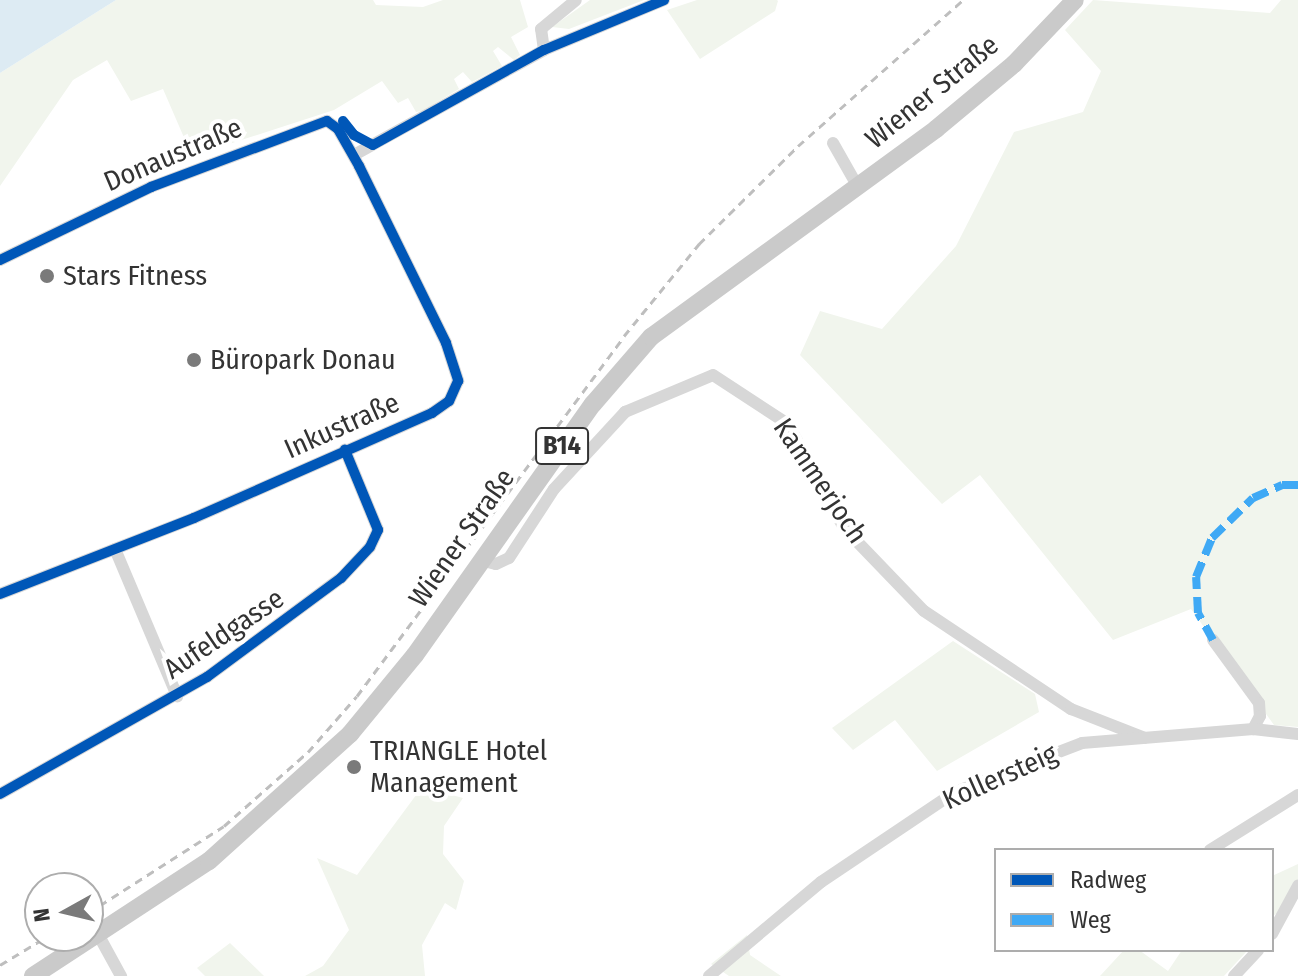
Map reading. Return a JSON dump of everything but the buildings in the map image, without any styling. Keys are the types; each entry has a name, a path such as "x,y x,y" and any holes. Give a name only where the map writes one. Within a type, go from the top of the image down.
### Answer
{"main road":[{"name":"Wiener Straße","path":"104,933 209,861 320,764 382,698 480,560 634,354 679,313 858,187 1014,64 1075,0"},
{"name":"Wiener Straße","path":"33,976 73,952"}],"street":[{"path":"544,50 541,29 576,0"},
{"path":"354,155 544,50 664,0"},
{"name":"Donaustraße","path":"0,260 151,187 312,124 331,122 354,155"},
{"path":"833,143 858,187"},
{"name":"Inkustraße","path":"0,594 115,549 437,410 452,397 458,381 446,343 354,155"},
{"name":"Kammerjoch","path":"480,560 496,564 509,558 554,489 625,412 713,375 788,424 844,528 924,611 1071,709 1145,738"},
{"name":"Aufeldgasse","path":"0,794 177,696 329,589 375,541 374,520 345,450"},
{"path":"115,549 177,696"},
{"path":"1213,640 1259,703 1260,716 1253,729"},
{"name":"Kollersteig","path":"709,976 821,882 955,792 1082,743 1253,729 1298,734"},
{"path":"1213,848 1298,795"},
{"path":"1274,930 1298,886"},
{"path":"104,945 121,976"},
{"path":"1234,976 1256,952"}],"shaded area":[{"path":"0,0 116,0 0,73"},
{"path":"116,0 373,0 376,5 423,7 443,0 520,0 528,27 511,37 520,55 514,60 498,47 493,51 502,66 472,82 463,72 454,79 459,89 422,111 416,112 408,98 398,103 382,81 334,110 192,156 163,89 131,101 107,60 73,80 0,186 0,73"},
{"path":"590,0 644,0 569,29 552,27"},
{"path":"697,0 778,1 775,11 700,59 667,10"},
{"path":"1093,0 1270,13 1281,0 1298,0 1298,727 1274,725 1191,609 1113,640 980,475 942,504 800,355 820,311 882,329 956,246 1014,132 1083,112 1101,71 1065,30"},
{"path":"953,641 1035,694 1039,712 937,771 895,720 853,750 832,728"},
{"path":"422,787 463,798 444,826 443,854 464,881 456,910 445,903 422,945 425,976 305,976 323,966 349,930 317,858 357,875"},
{"path":"1298,864 1298,883 1280,912 1274,915 1274,875"},
{"path":"747,935 750,955 781,976 729,976 711,964"},
{"path":"230,943 264,976 205,976 197,968"},
{"path":"1122,952 1142,952 1168,971 1181,952 1246,952 1224,976 1100,976"}],"railway":[{"path":"104,903 224,826 308,752 357,696 624,336 699,244 798,146 963,0"},
{"path":"0,965 24,950"}],"marked path":[{"path":"1213,640 1198,613 1196,577 1212,538 1253,498 1282,485 1298,485"}],"cycle path":[{"path":"343,121 354,135 373,145 544,50 664,0"},
{"path":"0,260 151,187 327,121 338,129 359,166 446,343 458,381 449,401 432,413 194,518 0,594"},
{"path":"0,794 207,677 341,578 370,547 378,530 345,450"}],"place":[{"name":"Stars Fitness","path":"47,276"},
{"name":"Büropark Donau","path":"194,360"},
{"name":"TRIANGLE Hotel Management","path":"354,767"}]}
